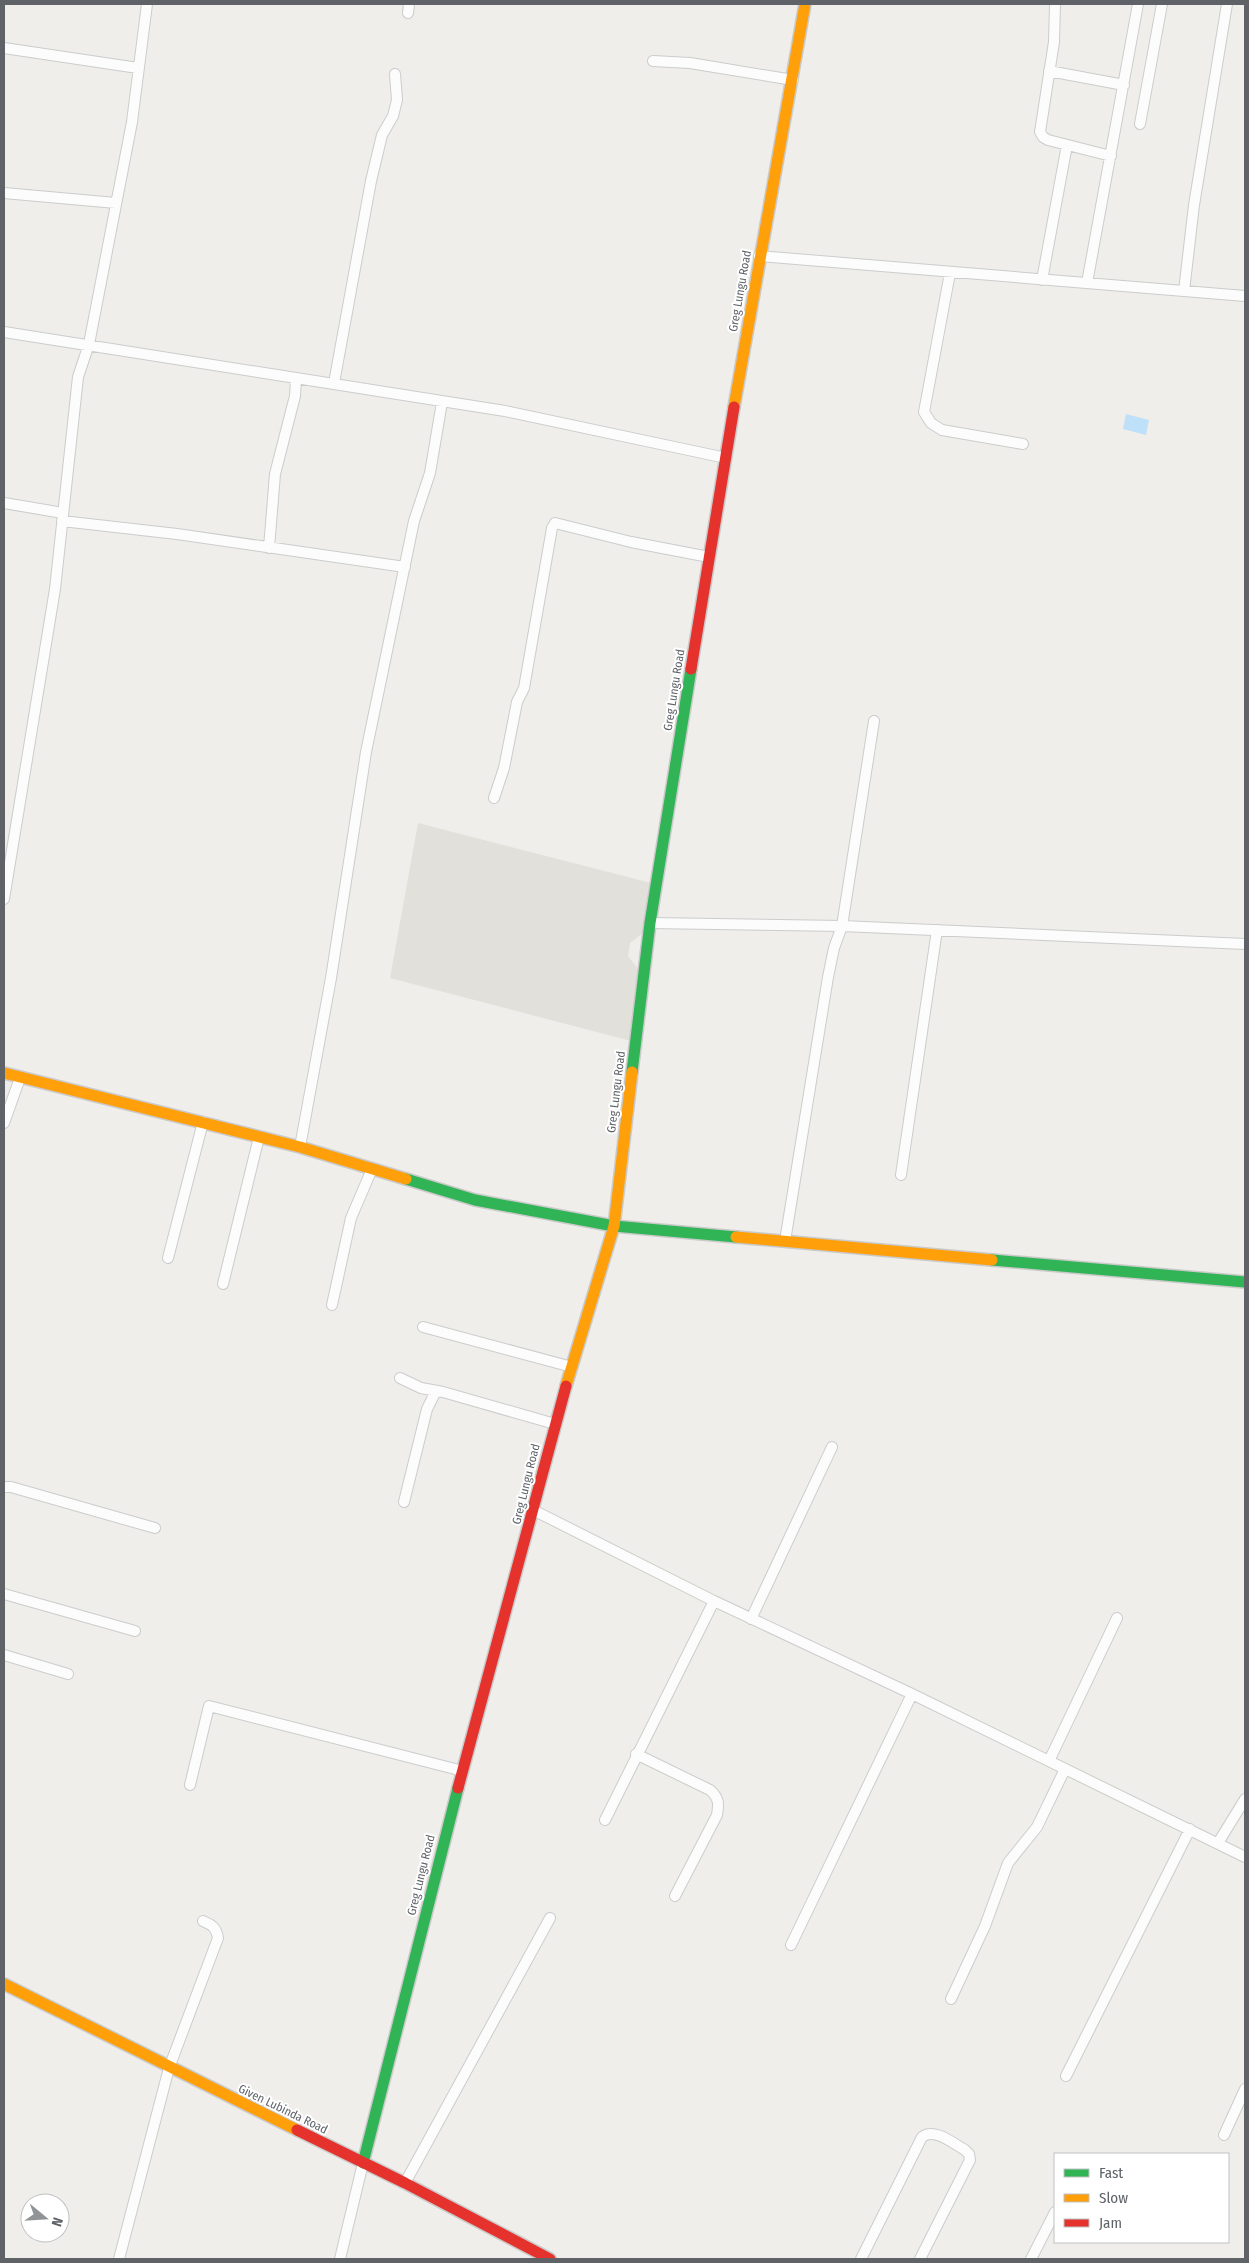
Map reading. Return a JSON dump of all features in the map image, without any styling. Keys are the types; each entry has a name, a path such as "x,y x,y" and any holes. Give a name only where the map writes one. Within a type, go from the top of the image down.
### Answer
{"street":[{"path":"4,899 56,589 78,377 88,344 132,122 147,4"},
{"name":"Greg Lungu Road","path":"363,2163 463,1771 534,1510 555,1424 614,1226 650,922 759,256 793,80 805,4"},
{"path":"1056,4 1054,42 1040,132 1048,140 1111,156"},
{"path":"1087,283 1138,4"},
{"path":"1140,124 1162,4"},
{"path":"1184,291 1194,204 1227,4"},
{"path":"4,48 138,68"},
{"path":"653,61 690,62 793,80"},
{"path":"1049,71 1124,85"},
{"path":"334,384 371,181 382,135 392,116 397,100 396,74"},
{"path":"1042,280 1067,145"},
{"path":"4,193 116,203"},
{"path":"759,256 1245,296"},
{"path":"950,273 924,412 931,423 942,430 1024,444"},
{"path":"4,332 505,411 726,458"},
{"path":"270,548 275,474 295,396 296,378"},
{"path":"300,1147 331,978 366,752 420,501 430,473 442,402"},
{"path":"4,503 63,517 405,567"},
{"path":"494,798 504,768 517,702 524,688 552,528 555,523 631,542 709,558"},
{"path":"785,1241 828,977 834,948 842,926 874,721"},
{"path":"650,922 842,926 1245,944"},
{"path":"902,1174 938,930"},
{"path":"4,1073 300,1147 475,1200 614,1226 1245,1282"},
{"path":"4,1123 20,1078"},
{"path":"168,1258 203,1122"},
{"path":"223,1284 259,1137"},
{"path":"332,1304 351,1218 372,1169"},
{"path":"423,1327 572,1367"},
{"path":"400,1378 414,1386 555,1424"},
{"path":"404,1502 427,1409 436,1391"},
{"path":"751,1619 832,1447"},
{"path":"4,1487 11,1487 155,1528"},
{"path":"534,1510 714,1601 912,1694 1245,1857"},
{"path":"4,1594 135,1632"},
{"path":"604,1820 714,1601"},
{"path":"1049,1761 1116,1618"},
{"path":"4,1655 68,1674"},
{"path":"790,1945 912,1694"},
{"path":"190,1785 209,1706 463,1771"},
{"path":"636,1754 710,1790 716,1796 719,1803 716,1815 675,1896"},
{"path":"951,1999 985,1926 1008,1862 1037,1828 1065,1769"},
{"path":"1218,1843 1245,1799"},
{"path":"1066,2076 1190,1829"},
{"path":"405,2183 550,1918"},
{"path":"119,2259 169,2068 218,1938 217,1930 212,1925 203,1921"},
{"name":"Given Lubinda Road","path":"4,1984 169,2068 405,2183 550,2259"},
{"path":"1224,2135 1245,2089"},
{"path":"861,2259 922,2137 927,2133 934,2133 965,2150 969,2154 970,2160 920,2259"},
{"path":"340,2259 363,2163"},
{"path":"1031,2259 1054,2214"}],"shaded area":[{"path":"418,823 659,885 645,931 630,943 628,956 638,969 635,1042 390,978"}],"water":[{"path":"1126,414 1149,420 1146,435 1123,429"}],"traffic: fast":[{"path":"632,1072 650,923 691,669"},
{"path":"406,1179 475,1200 614,1226 736,1237"},
{"path":"992,1260 1245,1282"},
{"path":"363,2163 458,1788"}],"traffic: slow":[{"path":"734,407 805,4"},
{"path":"566,1386 614,1226 632,1072"},
{"path":"4,1073 300,1147 406,1179"},
{"path":"736,1237 992,1260"},
{"path":"4,1984 297,2130"}],"traffic: jam":[{"path":"691,669 734,407"},
{"path":"458,1788 566,1386"},
{"path":"297,2130 405,2183 550,2259"}]}
